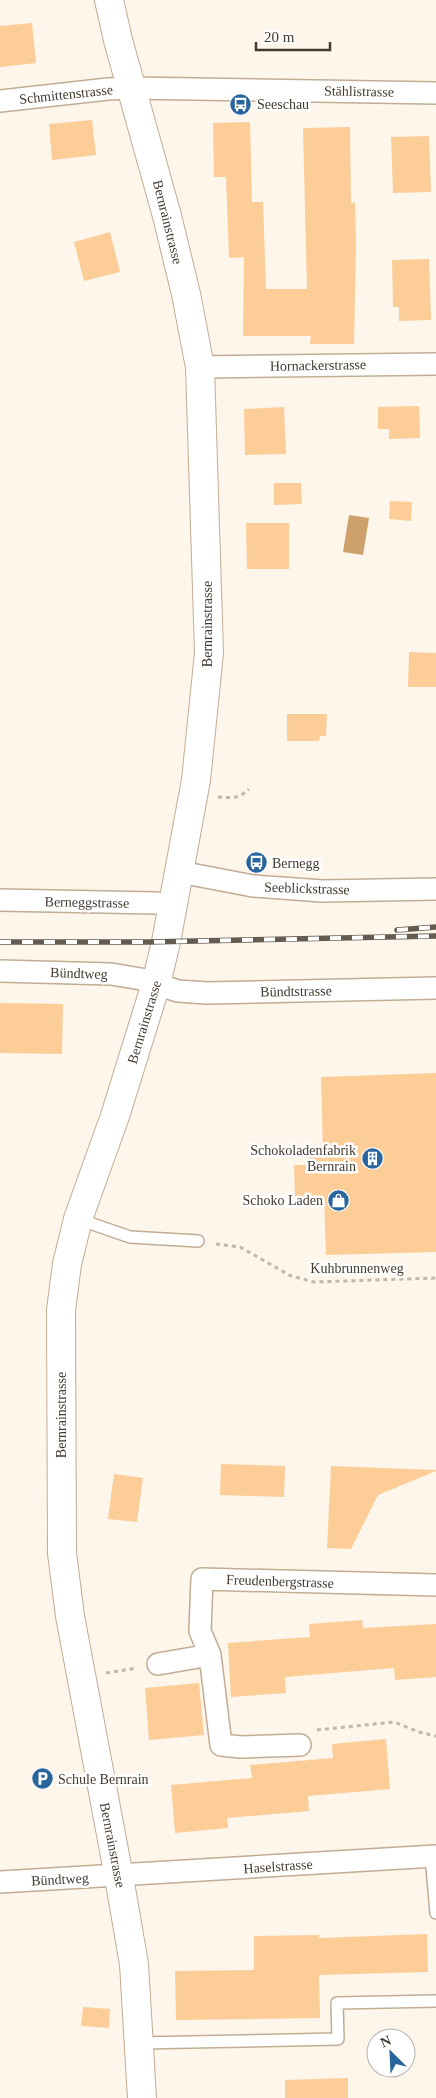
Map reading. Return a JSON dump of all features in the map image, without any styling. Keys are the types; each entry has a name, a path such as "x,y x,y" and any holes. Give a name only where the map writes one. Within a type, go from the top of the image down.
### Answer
{"main road":[{"name":"Bernrainstrasse","path":"109,0 131,88 167,216 186,294 200,367 209,653 196,780 180,872 156,984 115,1116 78,1219 67,1264 61,1310 62,1553 70,1616 134,1964 142,2098"}],"street":[{"name":"Stählistrasse","path":"131,88 436,93"},
{"name":"Schmittenstrasse","path":"0,100 131,88"},
{"name":"Hornackerstrasse","path":"200,367 436,364"},
{"name":"Seeblickstrasse","path":"180,872 253,886 322,891 436,889"},
{"name":"Berneggstrasse","path":"0,900 156,903 173,905"},
{"name":"Bündtweg","path":"0,970 111,974 141,979 156,984"},
{"name":"Bündtstrasse","path":"156,984 178,991 208,993 436,988"},
{"name":"Freudenbergstrasse","path":"300,1745 240,1747 221,1745 210,1655 200,1631 202,1579 436,1586"},
{"path":"158,1664 210,1655"},
{"name":"Haselstrasse","path":"119,1877 434,1856"},
{"name":"Bündtweg","path":"0,1882 57,1878 119,1877"}],"lane":[{"path":"78,1219 130,1237 198,1241"},
{"path":"434,1856 436,1913"},
{"path":"139,2043 338,2039 337,2003 436,2001"}],"path":[{"path":"212,796 233,798 242,796 249,789"},
{"name":"Kuhbrunnenweg","path":"198,1241 240,1247 291,1276 314,1282 436,1278"},
{"path":"81,1678 158,1664"},
{"path":"300,1745 311,1730 394,1722 419,1732 436,1736"}],"shaded area":[{"path":"349,515 369,518 363,555 343,552"}],"building":[{"path":"32,23 36,63 0,67 0,26"},
{"path":"92,120 96,155 52,160 49,124"},
{"path":"250,122 252,202 263,202 266,289 307,289 303,128 350,127 351,203 355,203 356,242 354,344 310,344 311,336 243,336 244,257 229,258 226,177 214,177 213,123"},
{"path":"429,136 431,192 393,193 391,137"},
{"path":"110,232 120,272 84,281 74,242"},
{"path":"429,259 431,320 399,321 399,307 393,307 392,260"},
{"path":"419,406 420,438 389,439 389,429 378,429 378,407"},
{"path":"284,407 286,454 245,455 244,409"},
{"path":"274,483 301,483 302,504 274,505"},
{"path":"390,501 412,502 411,521 389,519"},
{"path":"246,523 289,523 289,569 247,569"},
{"path":"409,652 436,653 436,687 408,687"},
{"path":"287,714 327,714 326,736 320,736 319,741 287,741"},
{"path":"0,1003 63,1004 62,1054 0,1053"},
{"name":"Schokoladenfabrik Bernrain","path":"436,1073 436,1252 326,1255 324,1196 295,1197 294,1165 307,1165 307,1151 323,1151 321,1077"},
{"path":"221,1464 285,1466 284,1497 220,1495"},
{"path":"331,1466 436,1471 378,1495 351,1549 327,1548"},
{"path":"114,1474 143,1478 137,1522 108,1519"},
{"path":"362,1620 363,1628 436,1624 436,1677 395,1680 394,1668 285,1677 286,1693 231,1697 228,1643 310,1637 309,1624"},
{"path":"199,1683 204,1735 149,1740 145,1688"},
{"path":"386,1739 390,1789 308,1796 309,1811 227,1818 228,1828 175,1833 171,1785 252,1778 250,1765 333,1758 332,1744"},
{"path":"427,1934 428,1972 319,1975 320,2018 176,2020 175,1971 254,1970 254,1936 319,1935 319,1938"},
{"path":"83,2007 110,2009 109,2028 81,2026"},
{"path":"348,2078 348,2098 285,2098 285,2080"}],"railway":[{"path":"397,930 436,927"},
{"path":"0,942 148,942 436,936"}],"place":[{"name":"Seeschau","path":"241,104"},
{"name":"Bernegg","path":"256,863"},
{"name":"Schokoladenfabrik Bernrain","path":"372,1158"},
{"name":"Schoko Laden","path":"339,1200"},
{"name":"Schule Bernrain","path":"42,1779"}]}
